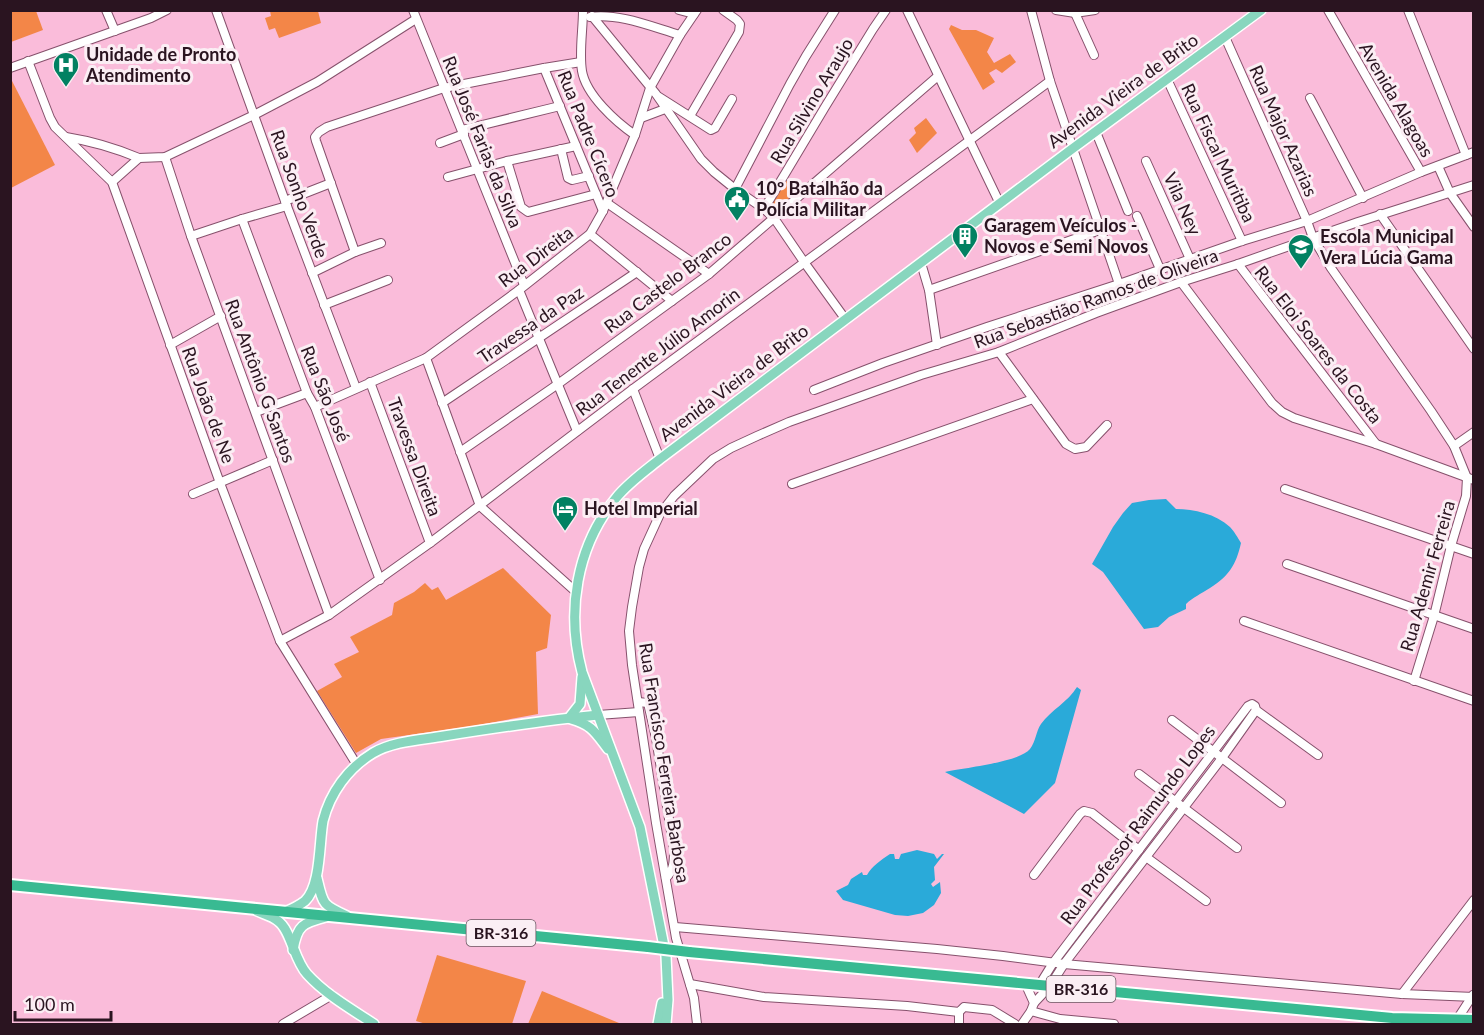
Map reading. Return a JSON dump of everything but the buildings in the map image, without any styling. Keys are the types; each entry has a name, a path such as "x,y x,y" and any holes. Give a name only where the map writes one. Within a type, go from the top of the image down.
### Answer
{"highway":[{"name":"BR-316","path":"10,885 1426,1022 1473,1020"}],"main road":[{"name":"Avenida Vieira de Brito","path":"666,956 640,827 582,672 576,646 575,591 584,555 602,517 624,489 660,459 1072,148 1261,10"},
{"path":"569,718 580,704 582,672"},
{"path":"285,912 305,900 312,890 324,820 331,797 357,765 374,753 403,743 598,715"},
{"path":"569,718 593,729 614,757"},
{"path":"316,876 322,900 326,905 354,919"},
{"path":"252,908 277,920 284,927 304,971 315,982 374,1024"},
{"path":"293,950 297,932 301,926 307,922 328,917"},
{"path":"658,1024 666,956"},
{"path":"666,956 668,1000 666,1024"}],"street":[{"path":"106,10 115,31"},
{"path":"10,68 115,31 150,14 167,10"},
{"name":"Rua Sonho Verde","path":"216,10 356,388"},
{"name":"Rua José Farias da Silva","path":"413,10 463,132 539,338 577,431"},
{"path":"679,10 695,12"},
{"path":"690,116 739,32 740,24 723,10"},
{"path":"735,189 806,56 835,10"},
{"name":"Rua Silvino Araujo","path":"764,209 886,10"},
{"path":"907,10 1000,204"},
{"path":"1031,10 1050,81 1119,284"},
{"path":"1056,10 1075,13 1095,10"},
{"name":"Avenida Alagoas","path":"1328,10 1421,172"},
{"path":"1408,10 1470,154"},
{"name":"Rua Direita","path":"315,407 426,358 590,234 605,207 653,91 680,35 695,12"},
{"path":"1075,13 1094,55"},
{"path":"635,135 610,116 590,89 583,74 581,62 583,14 627,20 680,35"},
{"path":"592,16 653,91 701,159 735,189 774,218 846,320"},
{"path":"66,137 121,150 138,158 165,157 317,82 416,19"},
{"name":"Rua Major Azarias","path":"1225,37 1313,238 1331,268 1454,446 1470,479"},
{"name":"Rua João de Ne","path":"28,61 55,127 112,182 220,483 280,641 357,765"},
{"path":"355,252 315,137 319,132 327,127 444,88 581,62"},
{"name":"Rua Padre Cícero","path":"544,68 596,194 605,207 709,274"},
{"name":"Rua Castelo Branco","path":"460,452 709,274 938,76"},
{"name":"Rua Fiscal Muritiba","path":"1167,79 1242,241"},
{"name":"Rua Tenente Júlio Amorin","path":"280,641 329,615 380,580 633,389 1050,81"},
{"path":"653,91 711,130 714,129 732,99"},
{"path":"1310,98 1363,198"},
{"path":"440,143 463,132 560,106"},
{"path":"641,118 666,109"},
{"path":"1096,132 1128,211"},
{"path":"448,177 576,146"},
{"path":"561,149 568,178 572,180 589,176"},
{"name":"Rua Sebastião Ramos de Oliveira","path":"814,390 987,327 1307,221 1421,172 1470,154"},
{"name":"Rua Antônio G Santos","path":"165,157 191,236 329,615"},
{"path":"112,182 138,158"},
{"path":"507,161 522,207 528,212 596,194"},
{"name":"Vila Ney","path":"1146,162 1190,259"},
{"path":"1438,166 1450,193 1473,228"},
{"path":"191,236 286,204 331,183"},
{"name":"Rua Sebastião Ramos de Oliveira","path":"731,448 789,422 921,375 999,352 1096,312 1380,214 1473,185"},
{"path":"1380,214 1473,349"},
{"path":"1137,216 1160,269"},
{"name":"Rua São José","path":"242,219 380,580"},
{"path":"929,290 1100,230"},
{"path":"590,234 672,301"},
{"path":"312,273 355,252 381,243"},
{"path":"921,263 929,290 937,345"},
{"name":"Rua Eloi Soares da Costa","path":"1238,264 1376,444"},
{"name":"Travessa da Paz","path":"442,403 637,273"},
{"path":"324,305 388,280"},
{"path":"1181,282 1272,403 1282,411 1470,479"},
{"path":"170,345 221,316"},
{"path":"999,352 1066,444 1075,449 1086,447 1107,426"},
{"path":"426,358 480,506 575,591"},
{"name":"Travessa Direita","path":"370,382 430,543"},
{"path":"633,389 660,459"},
{"path":"256,412 307,393"},
{"path":"792,484 1033,399"},
{"path":"1454,446 1473,432"},
{"name":"Rua Francisco Ferreira Barbosa","path":"697,1024 694,998 676,938 656,823 632,665 630,631 637,577 644,549 660,514 702,468 731,448"},
{"path":"193,494 273,460"},
{"name":"Rua Ademir Ferreira","path":"1414,681 1434,616 1470,479"},
{"path":"1285,489 1473,554"},
{"path":"1287,564 1473,629"},
{"path":"1244,621 1473,701"},
{"path":"638,702 648,703 674,850 673,866 666,878"},
{"name":"Rua Professor Raimundo Lopes","path":"1252,704 1255,706 1256,710 1222,758 1064,964 1045,985 1053,963 1248,706 1252,704"},
{"path":"1256,710 1318,755"},
{"path":"598,715 639,712"},
{"path":"1172,720 1281,803"},
{"path":"1139,774 1237,848"},
{"path":"1034,875 1084,811 1092,813 1139,850"},
{"path":"1146,857 1206,901"},
{"path":"1402,993 1473,900"},
{"path":"675,927 938,949 1064,964 1402,993 1473,996"},
{"path":"1025,983 1032,1007 1059,1022 1114,1024"},
{"path":"690,984 764,997 906,1006 959,1012"},
{"path":"1022,1024 1045,985"},
{"path":"283,1024 332,995"},
{"path":"1456,1021 1473,996"},
{"path":"959,1024 959,1012 964,1007 992,1010 1015,1024"}],"shaded area":[{"path":"11,10 36,11 43,30 11,42"},
{"path":"270,11 318,11 321,23 279,38 275,28 269,30 265,18 271,16"},
{"path":"951,25 962,30 976,30 994,38 987,52 994,63 1010,54 1016,62 1002,73 996,69 989,73 995,82 983,90 949,29"},
{"path":"10,77 55,165 11,188 10,188"},
{"path":"926,118 937,133 917,153 909,140 916,133 914,128"},
{"path":"787,180 800,192 776,213 769,208"},
{"path":"503,568 551,615 547,648 536,652 538,714 381,739 356,753 317,691 342,677 334,664 359,652 350,637 392,615 394,603 425,583 432,590 438,587 446,600"},
{"path":"437,955 526,981 512,1024 426,1024 416,1021"},
{"path":"542,991 619,1023 528,1024"}],"water":[{"path":"1166,499 1176,509 1197,511 1224,522 1241,543 1234,564 1222,579 1186,604 1186,609 1169,617 1158,627 1144,629 1103,572 1092,564 1113,527 1132,503"},
{"path":"1077,687 1081,690 1055,783 1024,814 945,772 990,764 1024,754 1032,746 1041,724"},
{"path":"917,850 934,854 937,859 944,854 934,867 935,880 931,884 933,887 940,882 941,893 934,905 923,913 908,916 895,915 843,900 836,891 848,885 851,879 862,872 863,875 867,875 874,866 890,854 894,854 895,859 899,859 901,854"}],"place":[{"name":"Unidade de Pronto Atendimento","path":"66,88"},
{"name":"10º Batalhão da Polícia Militar","path":"737,222"},
{"name":"Garagem Veículos - Novos e Semi Novos","path":"965,259"},
{"name":"Escola Municipal Vera Lúcia Gama","path":"1301,270"},
{"name":"Hotel Imperial","path":"565,532"}]}
